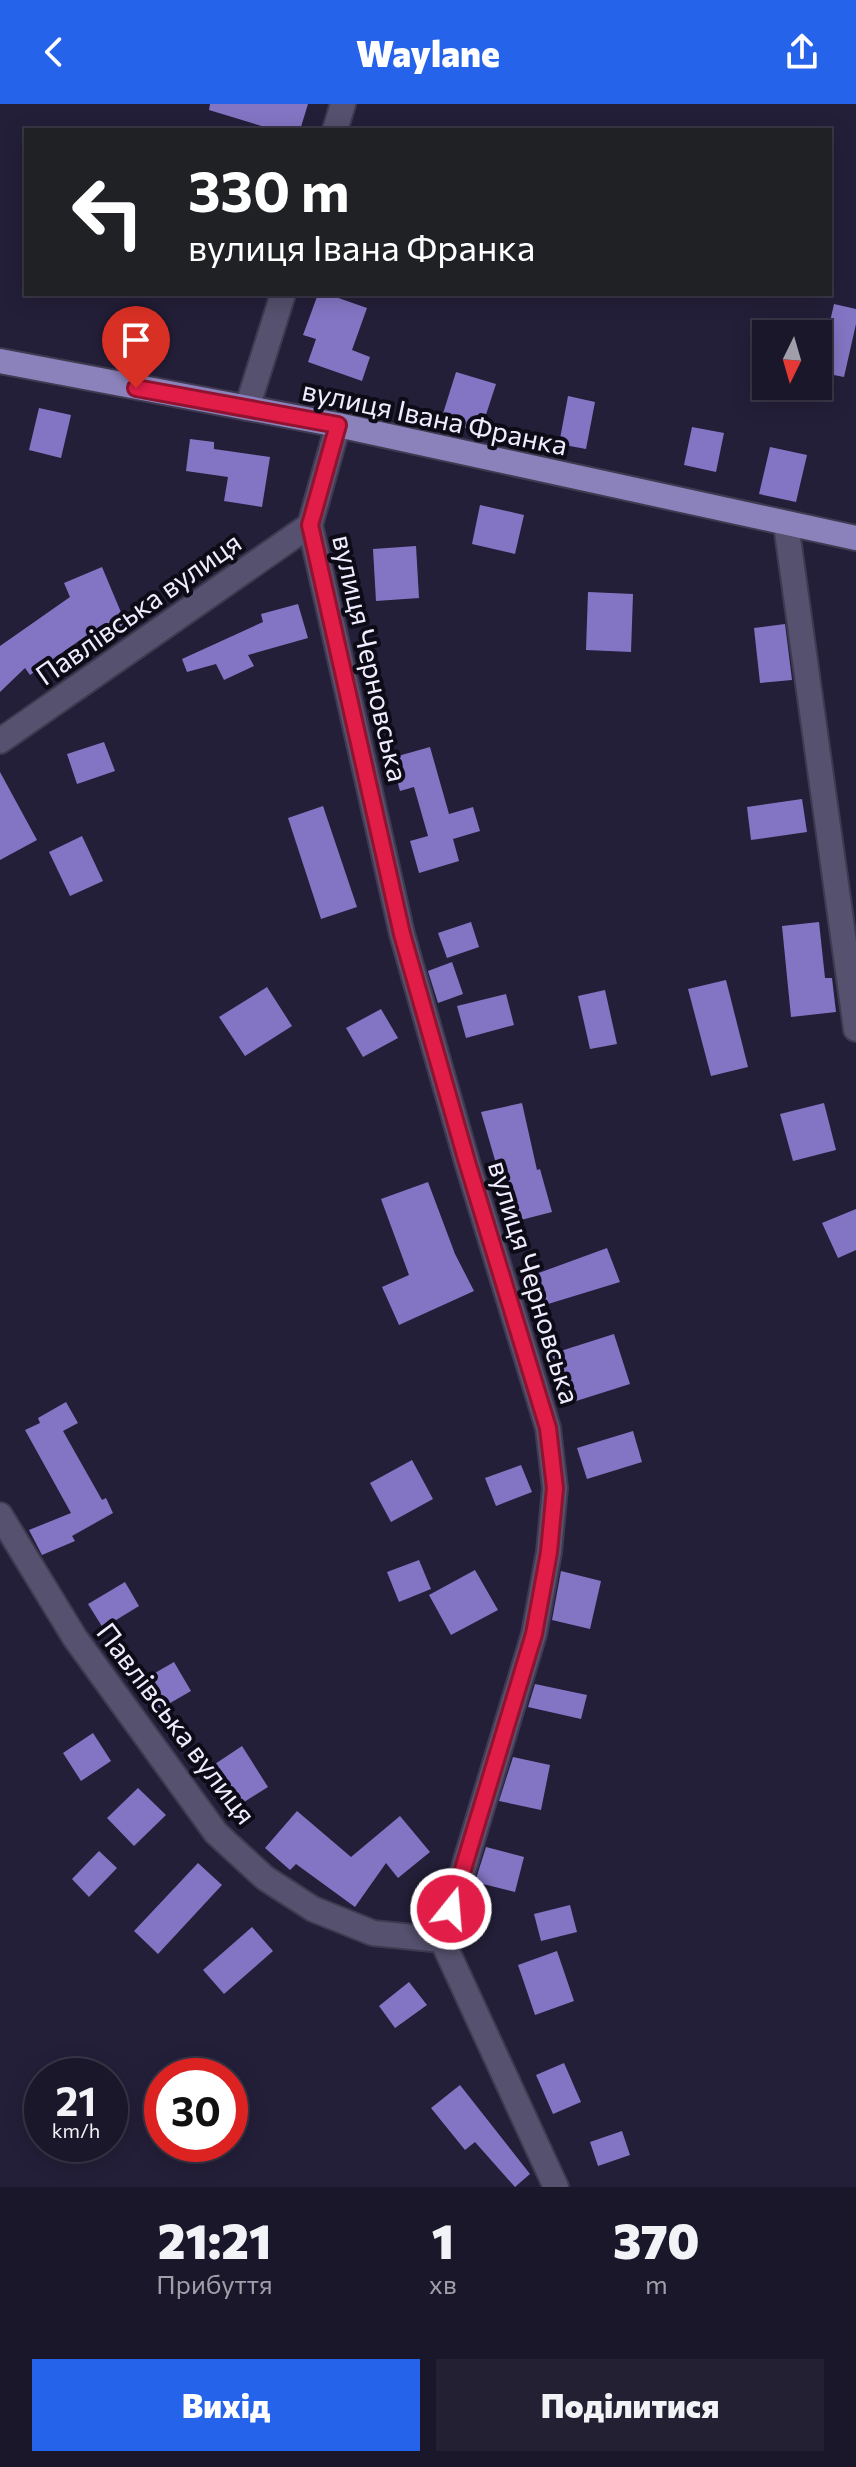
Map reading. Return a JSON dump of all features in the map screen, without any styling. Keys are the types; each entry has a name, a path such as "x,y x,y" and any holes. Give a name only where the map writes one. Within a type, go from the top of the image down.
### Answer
{"main road":[{"name":"вулиця Івана Франка","path":"0,361 338,425 856,538"}],"street":[{"path":"336,128 343,104"},
{"path":"247,408 282,296"},
{"name":"вулиця Черновська","path":"338,425 310,525 402,934 548,1428 555,1488 549,1552 534,1634 442,1940"},
{"path":"786,524 856,1029"},
{"name":"Павлівська вулиця","path":"0,741 310,525"},
{"name":"Павлівська вулиця","path":"0,1515 75,1638 216,1833 265,1878 313,1909 373,1933 442,1940"},
{"path":"442,1940 556,2187"}],"building":[{"path":"210,104 308,104 301,128 268,128 209,110"},
{"path":"317,296 333,296 367,308 352,350 370,357 362,381 308,362 316,339 303,335"},
{"path":"834,304 856,309 856,324 844,377 832,375 830,320"},
{"path":"456,372 496,384 480,433 441,420"},
{"path":"568,396 595,402 586,449 559,444"},
{"path":"39,408 71,415 61,458 29,450"},
{"path":"692,427 724,433 716,472 684,465"},
{"path":"190,439 214,442 214,449 270,457 262,507 224,501 228,477 186,471"},
{"path":"770,447 807,455 796,502 759,494"},
{"path":"480,505 524,515 515,554 472,544"},
{"path":"416,546 419,598 376,601 373,549"},
{"path":"102,567 128,629 90,644 86,636 30,675 25,668 0,692 0,646 70,597 64,583"},
{"path":"588,592 633,594 631,652 586,650"},
{"path":"298,604 308,638 248,655 254,666 224,680 216,664 187,672 182,659 263,622 261,614"},
{"path":"785,624 792,680 760,683 754,628"},
{"path":"104,742 115,771 77,784 67,754"},
{"path":"430,747 449,814 473,807 480,831 453,839 459,861 419,873 410,841 428,836 414,787 400,791 391,758"},
{"path":"0,772 37,840 0,860"},
{"path":"802,799 807,832 751,840 747,807"},
{"path":"323,806 357,907 321,919 288,818"},
{"path":"82,836 103,881 70,896 49,852"},
{"path":"471,922 479,947 447,958 438,933"},
{"path":"819,922 825,978 832,978 836,1012 791,1017 782,926"},
{"path":"452,962 463,994 438,1003 428,971"},
{"path":"726,980 748,1067 711,1076 688,989"},
{"path":"267,987 292,1026 245,1056 219,1017"},
{"path":"605,990 617,1044 590,1049 578,996"},
{"path":"506,994 514,1025 466,1038 457,1006"},
{"path":"381,1009 398,1038 363,1057 346,1028"},
{"path":"522,1103 537,1170 540,1169 552,1212 513,1222 481,1112"},
{"path":"824,1103 836,1150 793,1161 780,1114"},
{"path":"428,1182 455,1254 474,1291 399,1325 382,1287 409,1275 381,1199"},
{"path":"856,1209 856,1250 838,1258 822,1223"},
{"path":"607,1248 620,1282 535,1308 525,1278"},
{"path":"614,1334 630,1384 573,1402 563,1402 548,1355"},
{"path":"66,1402 78,1423 63,1431 102,1500 106,1498 113,1513 72,1536 75,1541 42,1555 29,1530 71,1513 25,1430 40,1423 38,1418"},
{"path":"633,1431 642,1462 587,1479 577,1448"},
{"path":"412,1460 433,1499 391,1522 370,1483"},
{"path":"521,1465 532,1492 496,1506 485,1478"},
{"path":"419,1560 431,1589 399,1602 387,1572"},
{"path":"475,1570 498,1610 451,1635 429,1595"},
{"path":"561,1571 601,1581 590,1629 552,1620"},
{"path":"125,1582 139,1606 103,1628 88,1604"},
{"path":"174,1662 191,1691 158,1710 141,1681"},
{"path":"535,1684 587,1695 581,1719 528,1707"},
{"path":"93,1733 111,1761 81,1781 63,1753"},
{"path":"242,1746 268,1787 228,1812 203,1772"},
{"path":"513,1757 550,1765 541,1810 499,1801"},
{"path":"138,1788 166,1815 134,1846 107,1818"},
{"path":"297,1811 351,1857 400,1816 430,1852 398,1878 386,1863 355,1907 296,1864 290,1870 265,1848"},
{"path":"486,1847 524,1857 515,1892 475,1882"},
{"path":"99,1851 117,1868 89,1897 72,1879"},
{"path":"198,1863 222,1885 158,1954 134,1931"},
{"path":"570,1905 577,1932 541,1941 534,1914"},
{"path":"252,1927 273,1951 224,1994 203,1970"},
{"path":"557,1951 574,2001 535,2015 518,1965"},
{"path":"409,1982 427,2005 395,2028 379,2006"},
{"path":"564,2063 581,2102 553,2114 536,2075"},
{"path":"460,2085 530,2174 515,2187 475,2142 465,2150 431,2108"},
{"path":"622,2131 630,2155 598,2166 590,2142"}],"route":[{"path":"136,388 338,425 310,525 402,934 548,1428 555,1488 549,1552 534,1634 451,1909"}]}
